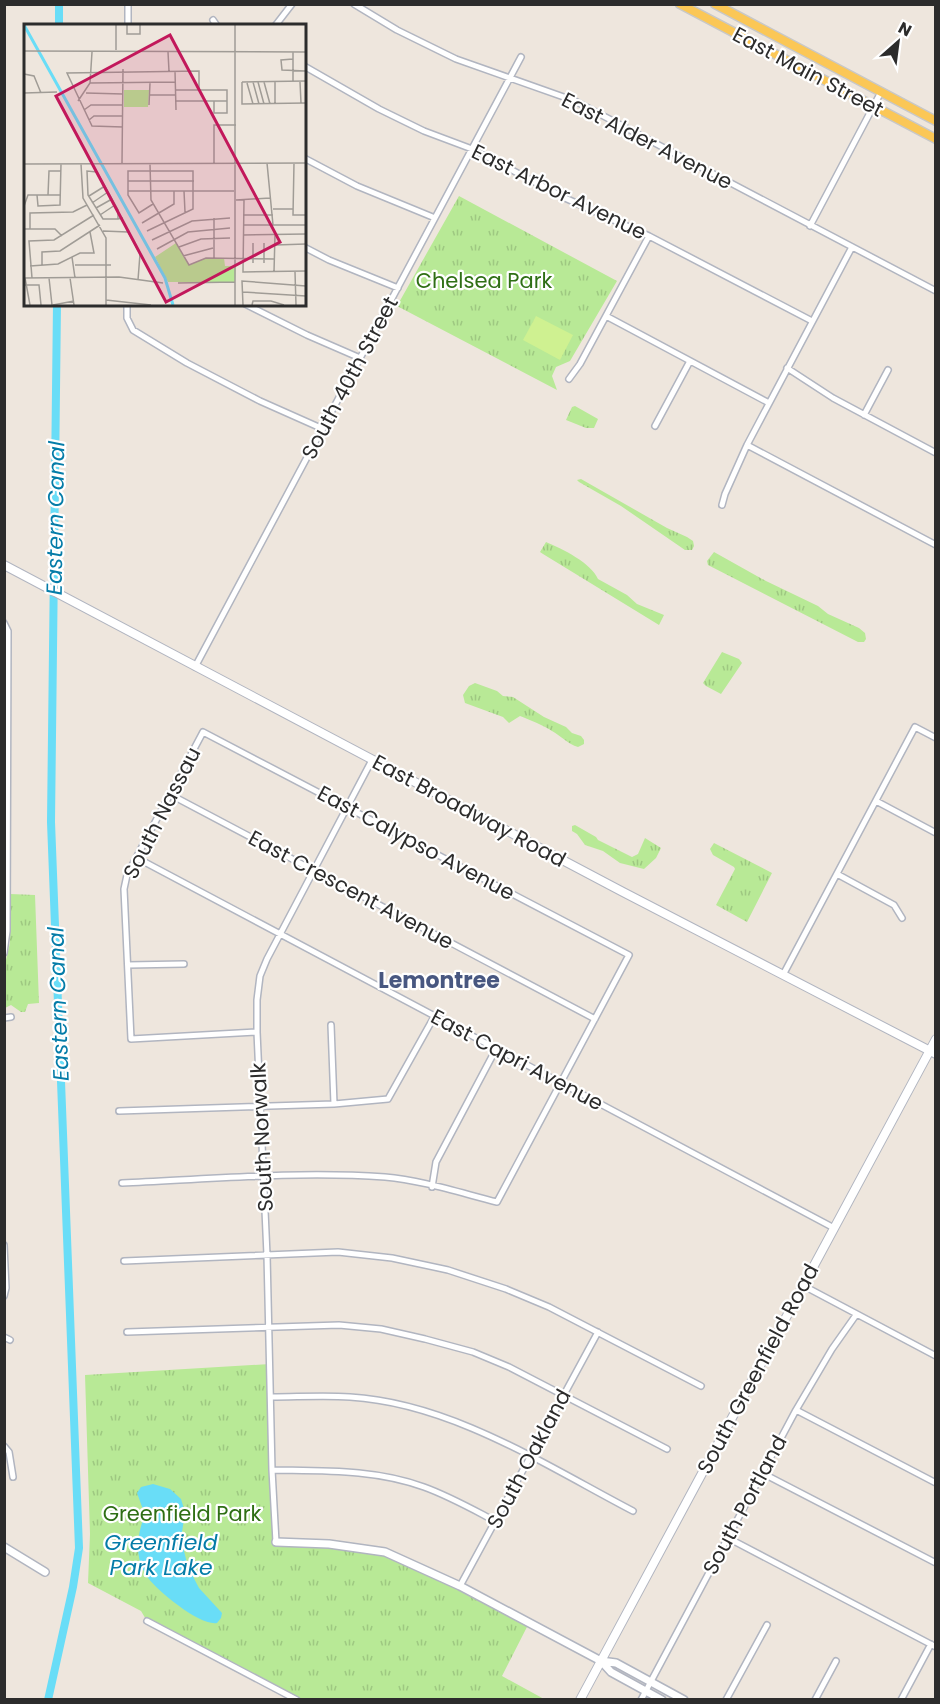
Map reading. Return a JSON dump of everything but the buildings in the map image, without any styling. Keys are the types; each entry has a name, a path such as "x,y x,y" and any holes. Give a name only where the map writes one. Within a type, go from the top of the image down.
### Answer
{"main road":[{"name":"East Main Street","path":"680,4 936,139"},
{"name":"East Main Street","path":"715,4 936,121"},
{"name":"East Broadway Road","path":"4,565 932,1052"},
{"name":"South Greenfield Road","path":"580,1700 802,1285 932,1052 936,1038"}],"street":[{"path":"128,4 128,24"},
{"path":"277,24 292,4"},
{"name":"East Alder Avenue","path":"354,4 426,46 456,60 575,102 936,291"},
{"name":"South 40th Street","path":"195,667 521,57"},
{"name":"East Arbor Avenue","path":"306,67 379,110 424,131 472,149 565,198 649,236 812,321"},
{"path":"810,226 881,92"},
{"path":"306,159 357,186 435,218"},
{"path":"568,379 578,368 649,236"},
{"path":"306,248 329,260 398,288"},
{"path":"722,505 724,494 747,445 852,248"},
{"path":"127,306 127,318 133,330 188,363 260,401 323,429"},
{"path":"249,306 360,358"},
{"path":"606,316 769,402"},
{"path":"655,426 690,361"},
{"path":"787,368 864,415 936,453"},
{"path":"864,415 888,370"},
{"path":"747,445 936,545"},
{"path":"4,954 8,631 5,624"},
{"path":"783,975 915,728 936,738"},
{"name":"South Nassau","path":"203,732 127,875 124,889 131,1039 257,1032"},
{"name":"East Calypso Avenue","path":"203,732 628,955 595,1019"},
{"name":"South Norwalk","path":"276,1542 257,1000 260,976 279,933 372,760"},
{"name":"East Crescent Avenue","path":"171,795 595,1019"},
{"path":"876,801 936,833"},
{"name":"East Capri Avenue","path":"137,858 834,1228"},
{"path":"837,874 894,905 902,918"},
{"path":"128,966 184,964"},
{"path":"119,1111 334,1104 388,1099 434,1017"},
{"path":"123,1183 264,1176 387,1177 497,1202 595,1019"},
{"path":"331,1025 334,1104"},
{"path":"432,1186 436,1161 496,1049"},
{"path":"4,1245 4,1296"},
{"path":"124,1261 338,1252 392,1258 448,1270 549,1306 701,1386"},
{"path":"802,1285 936,1356"},
{"name":"South Portland","path":"641,1700 796,1410 832,1349 856,1315"},
{"path":"127,1332 339,1325 381,1329 473,1352 509,1367 667,1449"},
{"name":"South Oakland","path":"460,1586 598,1332"},
{"path":"272,1397 351,1397 395,1404 443,1417 483,1433 633,1511"},
{"path":"796,1410 936,1483"},
{"path":"4,1446 9,1452 13,1477"},
{"path":"272,1470 348,1471 387,1477 423,1486 495,1521"},
{"path":"762,1473 936,1563"},
{"path":"728,1538 933,1646 901,1700"},
{"path":"276,1542 329,1544 385,1552 460,1586 601,1661 611,1672 662,1700"},
{"path":"4,1547 45,1572"},
{"path":"147,1621 297,1700"},
{"path":"726,1700 767,1625"},
{"path":"601,1661 616,1663 684,1700"},
{"path":"815,1700 836,1661"}],"green space":[{"name":"Chelsea Park","path":"459,196 617,281 570,361 556,367 552,376 557,390 397,306"},
{"path":"536,316 573,335 560,360 523,340"},
{"path":"575,406 598,419 594,428 586,428 566,420 572,407"},
{"path":"581,479 687,537 693,541 692,550 685,550 621,506 577,480"},
{"path":"546,542 576,557 589,567 598,579 627,595 637,604 664,615 659,625 540,552"},
{"path":"714,552 818,606 828,614 859,628 865,633 866,639 864,642 858,642 708,565 707,561"},
{"path":"722,652 739,659 742,663 721,694 703,683"},
{"path":"475,683 497,691 503,696 513,697 544,717 581,736 584,744 574,746 545,727 520,716 509,723 503,717 465,703 463,695 469,686"},
{"path":"575,825 598,840 632,857 638,854 645,838 661,848 656,858 644,869 620,863 603,851 585,845 572,831 572,826"},
{"path":"714,843 772,873 747,922 716,905 735,869 713,855 710,849"},
{"path":"10,894 35,895 39,1003 28,1004 25,1012 11,1005 5,1008 5,964 10,943"},
{"name":"Greenfield Park","path":"270,1364 276,1542 385,1552 529,1623 502,1676 544,1699 298,1699 147,1621 141,1611 88,1583 90,1534 85,1375"}],"water":[{"name":"Greenfield Park Lake","path":"153,1484 170,1489 181,1499 185,1512 181,1539 188,1567 199,1588 222,1613 217,1623 210,1623 180,1607 153,1584 142,1568 138,1546 145,1515 137,1493 141,1487"}],"waterway":[{"name":"Eastern Canal","path":"59,4 59,24"},
{"name":"Eastern Canal","path":"48,1700 73,1587 79,1548 51,822 57,306"}],"district":[{"name":"Lemontree","path":"439,980"}]}
